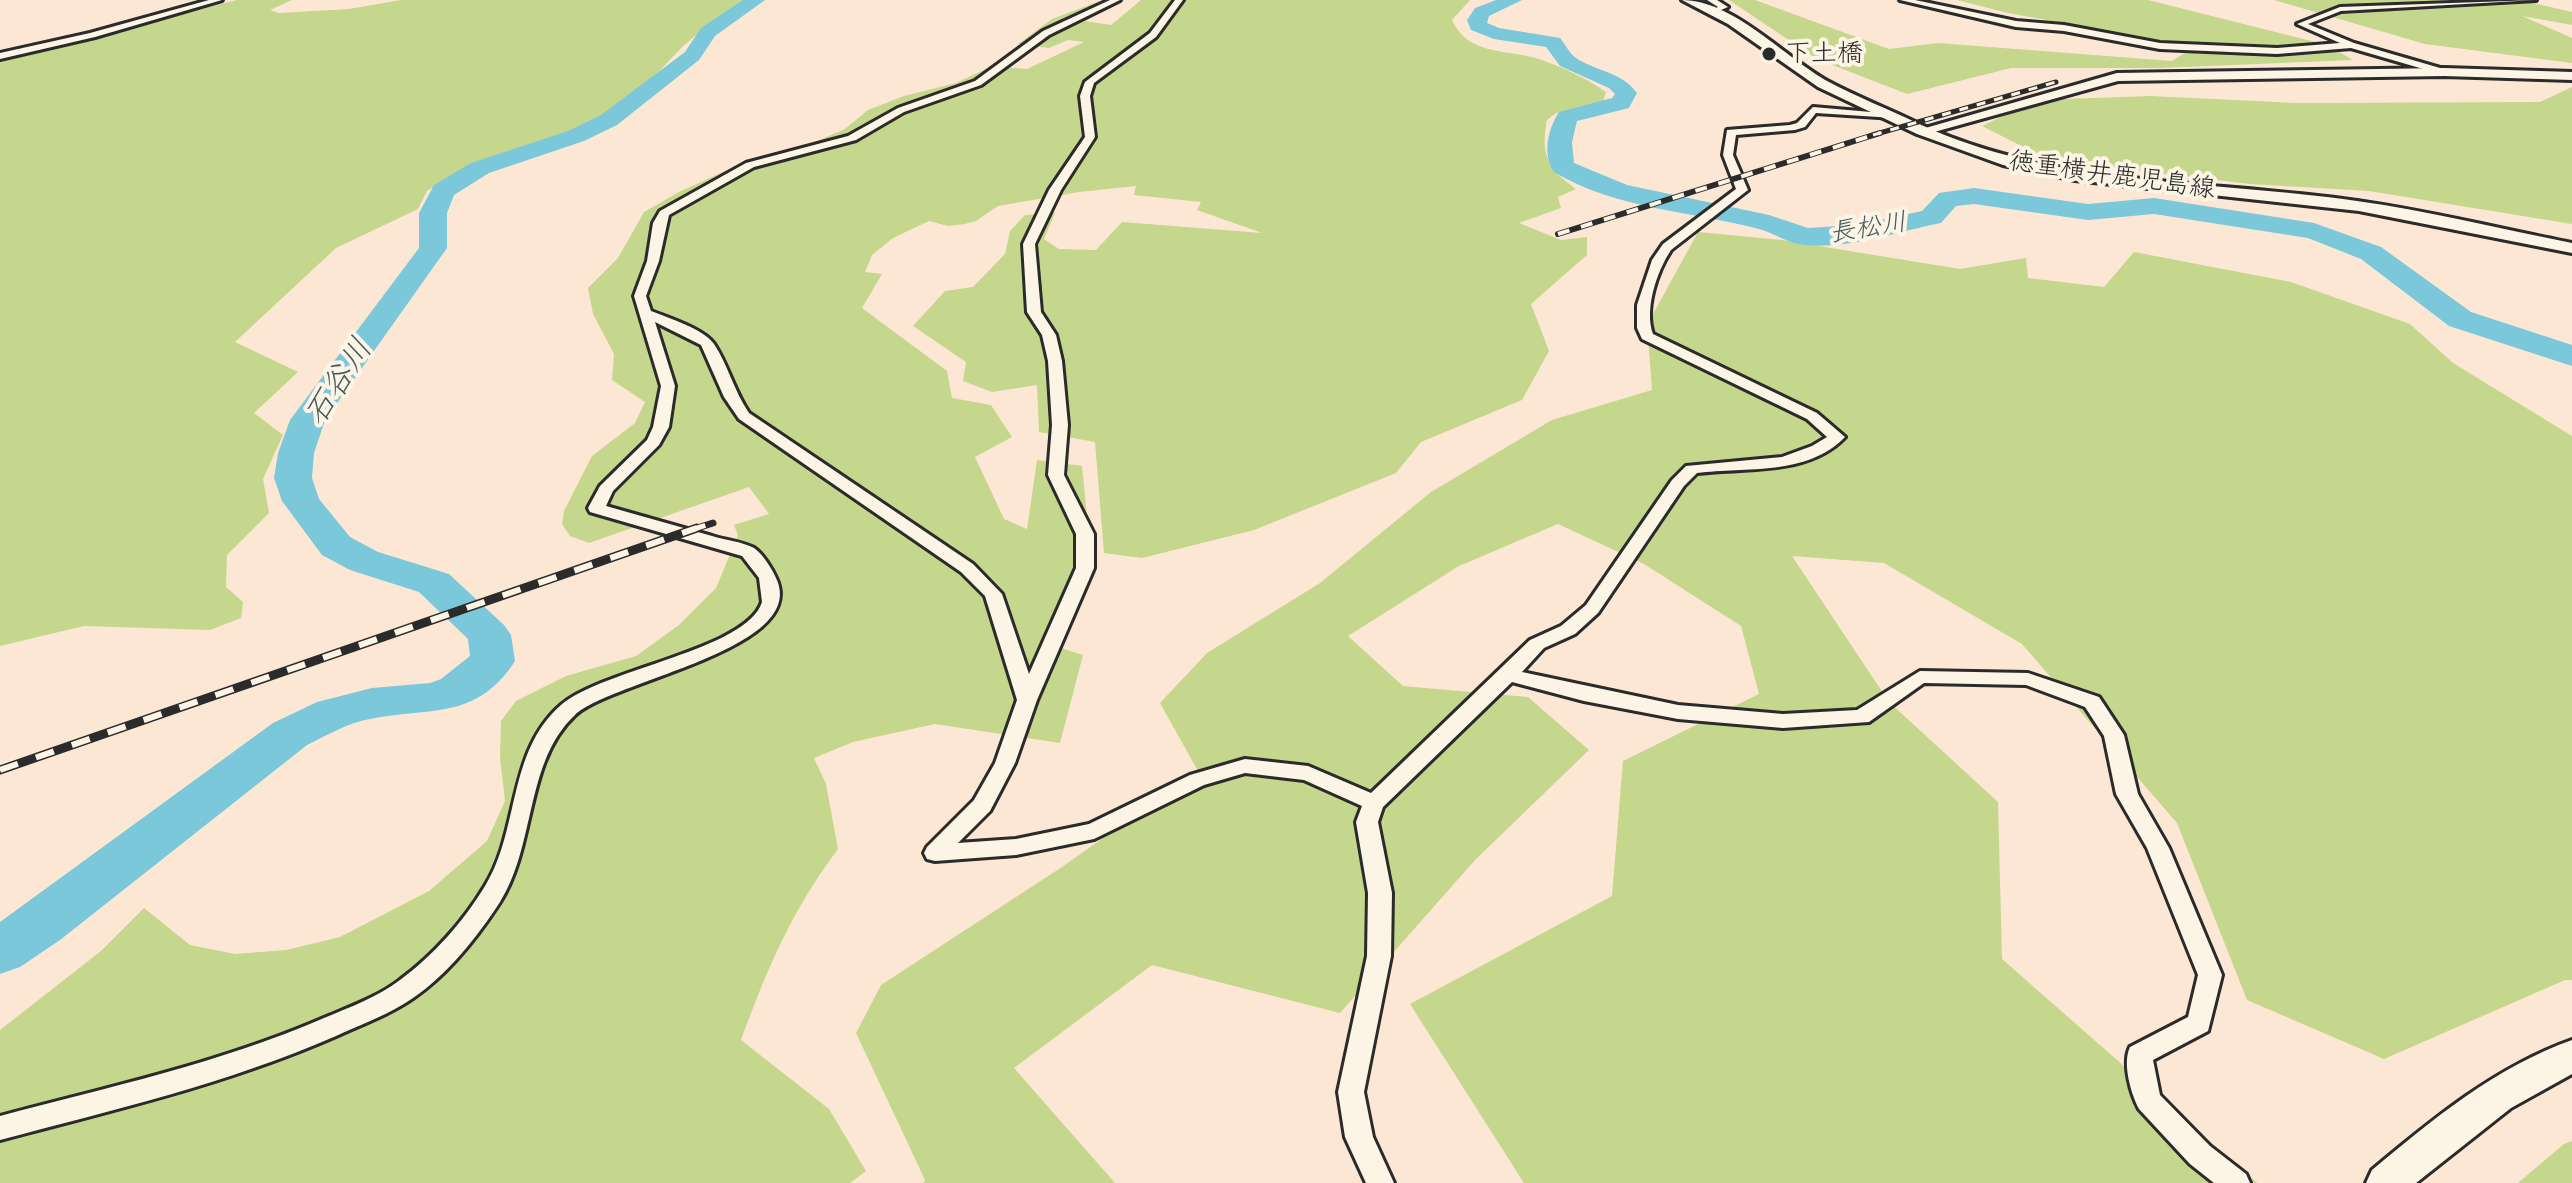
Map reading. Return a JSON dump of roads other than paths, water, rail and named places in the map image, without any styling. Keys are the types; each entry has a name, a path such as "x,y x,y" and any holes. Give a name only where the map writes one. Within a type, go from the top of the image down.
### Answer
{"main road":[{"name":"徳重横井鹿児島線","path":"1688,0 1713,6 1807,75 1922,131 1974,152 2053,171 2359,206 2572,248"},
{"path":"2386,1183 2461,1120 2533,1072 2572,1056"}],"street":[{"path":"0,56 92,35 218,0"},
{"path":"0,1128 170,1081 310,1037 411,986 472,923 499,883 521,816 534,754 549,727 572,706 623,682 708,650 752,627 769,610 771,588 762,566 748,552 596,508 606,489 654,442 661,427 668,386 640,296 653,261 659,223 670,208 750,165 852,138 901,110 978,83 1046,33 1116,0"},
{"path":"1179,0 1153,35 1090,82 1085,96 1090,137 1055,190 1029,244 1034,312 1049,335 1055,361 1060,425 1056,475 1085,534 1085,568 1027,700 1005,763 982,805 935,853 1016,847 1094,831 1197,780 1245,766 1308,773 1374,803"},
{"path":"1904,0 2016,24 2064,28 2160,46 2277,51 2351,45"},
{"path":"2444,72 2351,45 2301,24 2316,16 2355,7 2501,4 2532,0"},
{"path":"1922,131 2117,77 2444,72 2572,76"},
{"path":"1380,1183 1359,1137 1351,1092 1379,956 1380,893 1367,822 1374,803 1537,644 1568,630 1592,609 1678,483 1692,469 1782,464 1814,454 1837,437 1812,416 1647,336 1644,305 1658,260 1667,247 1742,190 1728,155 1731,132 1791,128 1801,125 1813,110 1890,116"},
{"path":"647,314 682,328 707,343 731,397 744,416 967,568 993,594 1027,700"},
{"path":"1508,675 1584,694 1678,712 1783,721 1862,717 1920,677 2028,679 2092,702 2114,735 2127,794 2158,848 2210,975 2199,1023 2139,1055 2148,1101 2200,1155 2236,1183"}],"waterway":[{"name":"石谷川","path":"0,951 40,925 290,734 334,713 372,703 434,698 457,690 493,661 489,635 434,583 364,561 336,546 301,501 293,478 296,453 308,420 433,248 433,213 443,191 480,168 576,136 609,120 692,56 708,32 756,0"},
{"name":"長松川","path":"1513,0 1482,12 1477,20 1478,26 1494,33 1553,42 1567,62 1617,83 1626,93 1621,103 1567,117 1560,142 1563,167 1580,177 1620,191 1769,223 1805,237 1857,233 1931,217 1948,199 1974,196 2088,212 2154,206 2314,231 2371,253 2460,319 2572,356"}],"railway":[{"path":"1873,135 2056,82"},
{"path":"1558,234 1880,133"},
{"path":"694,529 713,523"},
{"path":"0,770 694,529"}],"place":[{"name":"下土橋","path":"1769,54"}]}
